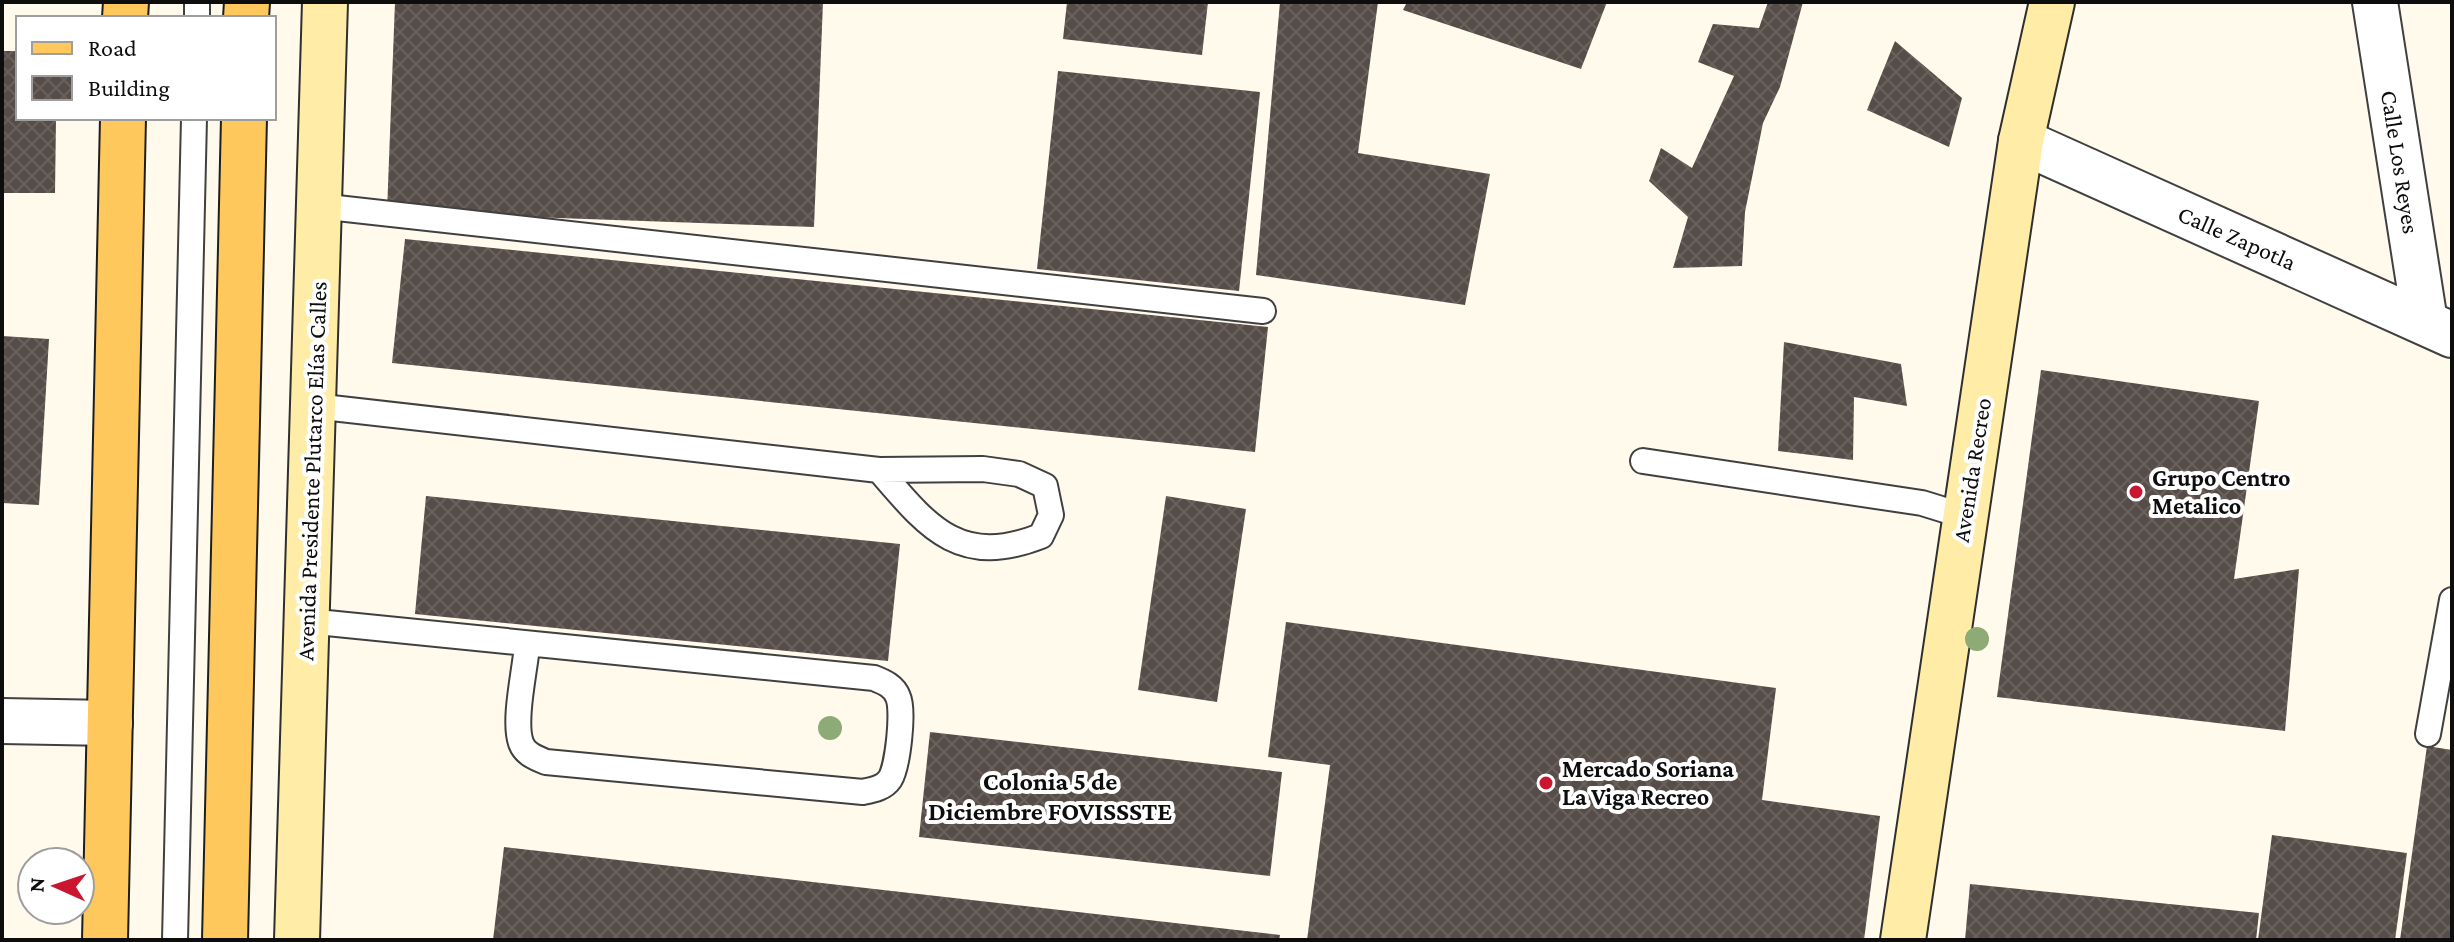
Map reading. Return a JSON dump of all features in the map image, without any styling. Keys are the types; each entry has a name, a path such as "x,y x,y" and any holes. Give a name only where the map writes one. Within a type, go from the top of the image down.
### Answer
{"main road":[{"path":"105,940 123,120"},
{"path":"225,940 244,120"}],"street":[{"name":"Avenida Presidente Plutarco Elías Calles","path":"297,940 325,2"},
{"name":"Avenida Recreo","path":"1903,940 2021,141 2052,2"},
{"name":"Calle Los Reyes","path":"2375,2 2439,328"},
{"name":"Calle Zapotla","path":"2021,141 2439,328"},
{"path":"2,721 110,723"}],"lane":[{"path":"175,940 194,120"},
{"path":"319,206 1263,311"},
{"path":"314,406 879,470 983,469 1019,474 1045,486 1051,515 1041,536 1017,545 982,546 951,540 927,525 879,470"},
{"path":"1643,461 1922,503 1964,516"},
{"path":"2428,734 2452,600"},
{"path":"307,621 527,646 874,678 888,684 898,696 901,711 895,765 890,780 878,789 863,792 546,762 532,756 522,744 519,729 527,646"}],"building":[{"path":"395,2 823,2 814,227 387,212"},
{"path":"1067,2 1208,2 1202,55 1063,39"},
{"path":"1280,2 1378,2 1358,153 1490,174 1465,305 1256,275"},
{"path":"1407,2 1607,2 1581,69 1403,10"},
{"path":"1768,2 1803,2 1780,87 1763,123 1745,212 1742,266 1673,268 1688,217 1649,181 1661,148 1692,168 1734,76 1698,62 1713,24 1759,28"},
{"path":"1895,41 1962,98 1949,147 1867,110"},
{"path":"2,51 16,51 16,120 56,120 55,193 2,193"},
{"path":"1058,71 1260,92 1239,291 1037,269"},
{"path":"405,239 1268,327 1255,452 392,363"},
{"path":"2,336 49,339 39,505 2,503"},
{"path":"1784,342 1901,364 1907,406 1854,397 1853,460 1778,451"},
{"path":"2041,370 2259,401 2234,579 2299,569 2285,731 1997,697"},
{"path":"426,496 900,544 888,661 415,614"},
{"path":"1166,496 1246,509 1217,702 1138,690"},
{"name":"Mercado Soriana La Viga Recreo","path":"1286,622 1776,688 1762,800 1880,816 1864,940 1307,940 1330,765 1268,757"},
{"path":"930,732 1282,772 1270,876 919,837"},
{"path":"2427,746 2452,750 2452,940 2400,940"},
{"path":"2272,835 2407,853 2395,940 2258,940"},
{"path":"504,847 1280,935 1279,940 493,940"},
{"path":"1970,884 2259,913 2256,940 1965,940"}],"place":[{"name":"Grupo Centro Metalico","path":"2136,492"},
{"name":"Mercado Soriana La Viga Recreo","path":"1546,783"}],"district":[{"name":"Colonia 5 de Diciembre FOVISSSTE","path":"1050,796"}]}
